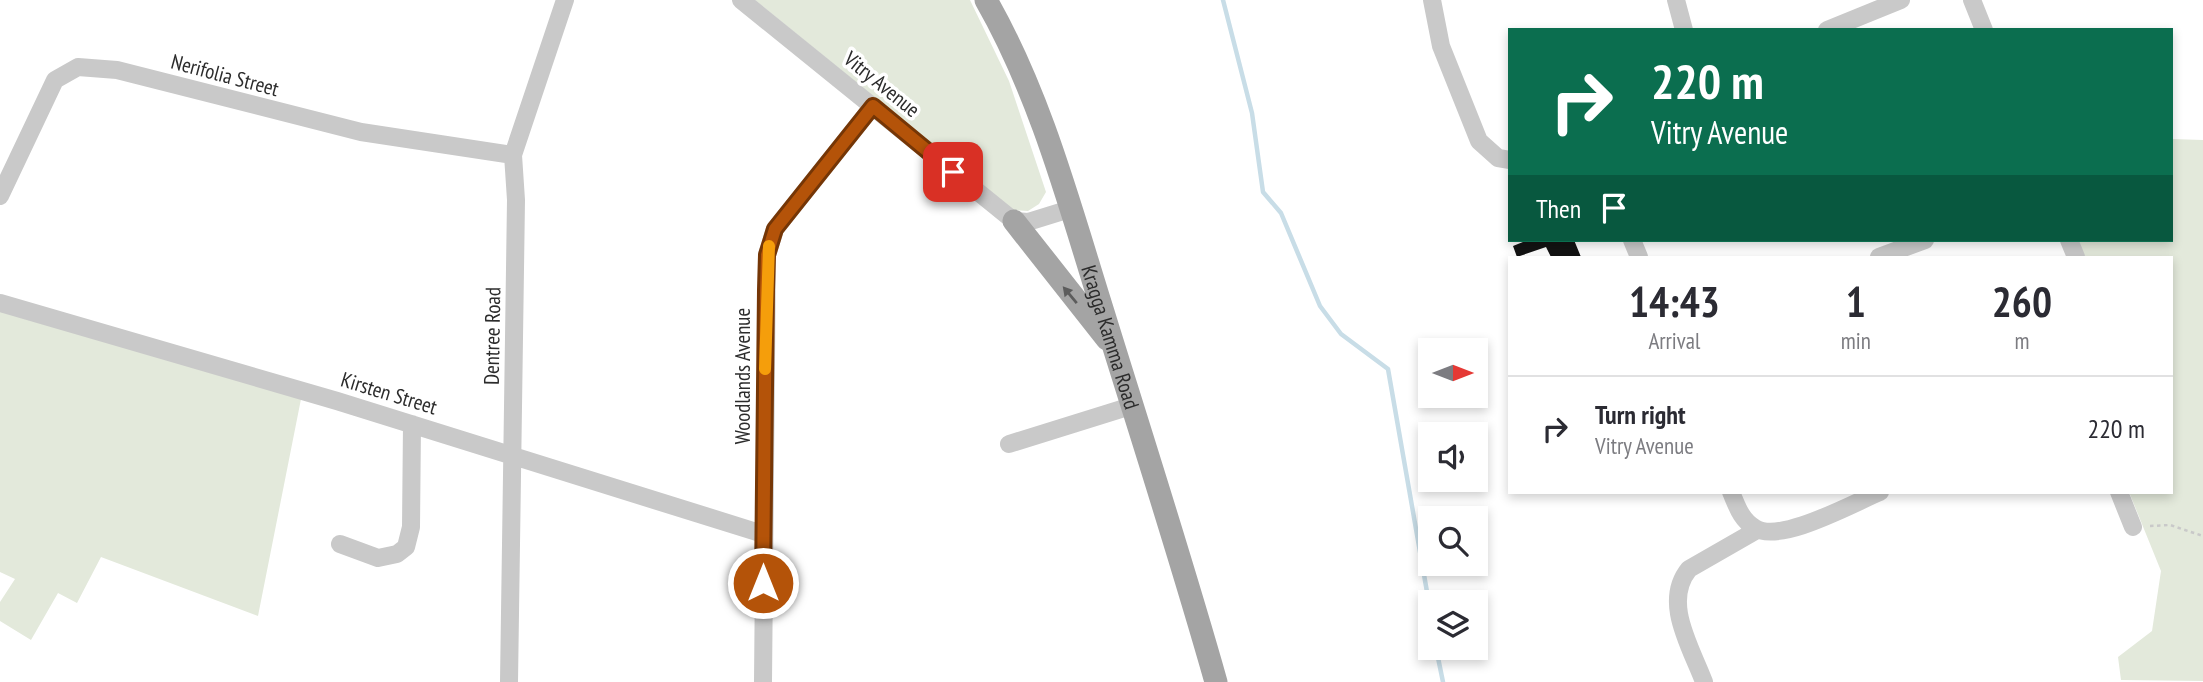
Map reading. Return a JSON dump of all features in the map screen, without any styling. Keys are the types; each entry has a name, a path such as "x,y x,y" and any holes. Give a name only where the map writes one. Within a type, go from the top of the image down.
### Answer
{"main road":[{"name":"Kragga Kamma Road","path":"986,0 1025,80 1070,209 1216,682"},
{"path":"1014,221 1114,347"}],"street":[{"name":"Dentree Road","path":"509,682 516,200 513,155 565,0"},
{"name":"Vitry Avenue","path":"741,0 1014,221"},
{"path":"1432,0 1441,46 1479,141 1498,158 1508,160"},
{"path":"1675,0 1683,28"},
{"path":"1832,28 1901,0"},
{"path":"1972,0 1983,28"},
{"name":"Nerifolia Street","path":"0,197 55,80 78,67 117,70 361,132 513,155"},
{"name":"Woodlands Avenue","path":"763,682 766,290 770,240 775,229 873,106"},
{"path":"1014,221 1028,222 1070,209"},
{"path":"1883,256 1920,242"},
{"name":"Kirsten Street","path":"0,303 412,424 764,534"},
{"path":"1009,444 1131,406"},
{"path":"340,544 379,558 397,554 406,547 411,527 412,424"},
{"path":"1732,494 1741,515 1757,530"},
{"path":"1703,682 1678,612 1676,593 1681,579 1689,569 1757,530 1778,532 1797,527 1875,494"},
{"path":"2120,494 2133,527"}],"path":[{"path":"2133,527 2170,525 2203,536"}],"shaded area":[{"path":"755,0 970,0 1009,81 1046,192 1039,204 1028,211 1013,210"},
{"path":"2173,139 2203,140 2203,681 2121,680 2118,657 2152,631 2161,571 2130,494 2173,494 2173,256 2085,256 2079,242 2173,242"},
{"path":"0,309 301,399 258,616 101,557 77,603 58,593 31,640 0,621 0,602 15,579 0,572"}],"building":[{"path":"1523,242 1575,242 1581,256 1550,256 1546,247 1517,256 1513,246"}],"waterway":[{"path":"1223,0 1252,113 1263,192 1281,213 1320,306 1341,334 1388,369 1427,590"},
{"path":"1438,660 1443,682"}],"slow traffic":[{"path":"765,369 769,246"}],"route":[{"path":"763,583 767,255 775,229 873,106 953,172"}]}
